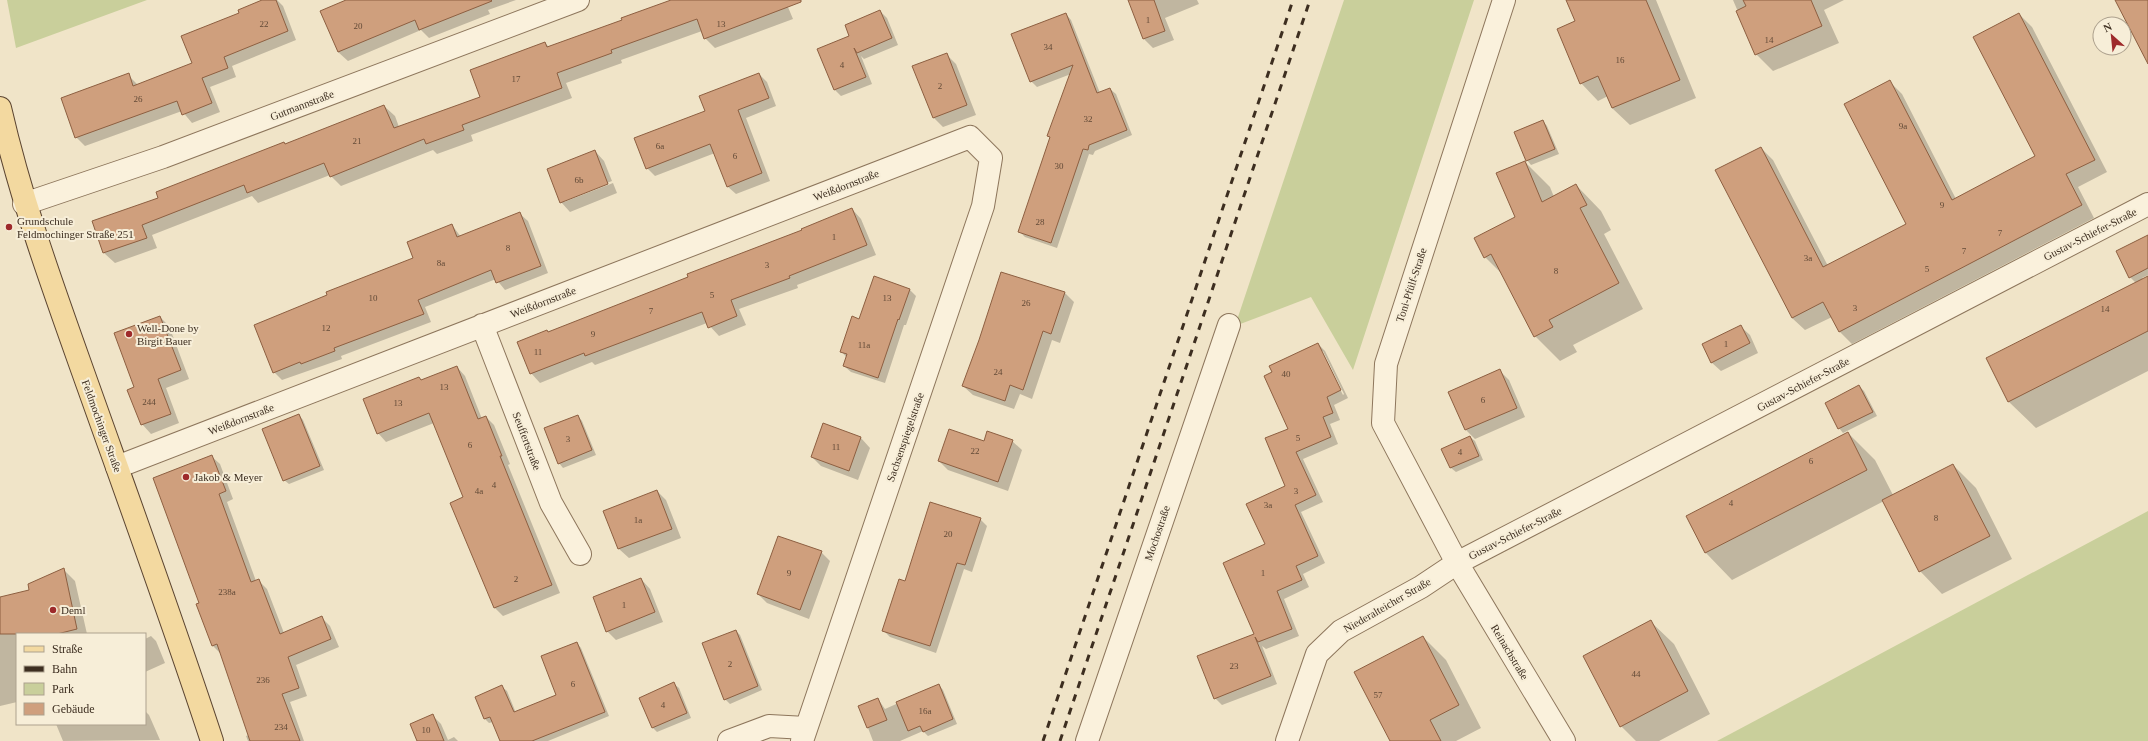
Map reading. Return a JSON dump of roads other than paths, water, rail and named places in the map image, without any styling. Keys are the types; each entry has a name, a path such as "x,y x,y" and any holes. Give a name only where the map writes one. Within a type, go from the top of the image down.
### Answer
{"main road":[{"name":"Feldmochinger Straße","path":"0,108 24,204 186,660 212,741"}],"street":[{"name":"Gutmannstraße","path":"24,204 163,158 578,0"},
{"name":"Toni-Pfülf-Straße","path":"1457,563 1382,423 1386,364 1504,0"},
{"name":"Weißdornstraße","path":"117,467 970,138"},
{"name":"Sachsenspiegelstraße","path":"804,735 983,206 991,158 970,138"},
{"name":"Gustav-Schiefer-Straße","path":"1457,563 2148,204"},
{"name":"Seuffertstraße","path":"482,325 550,503 580,554"},
{"name":"Mochostraße","path":"1087,741 1229,325"},
{"name":"Niederalteicher Straße","path":"1287,741 1317,654 1342,631 1422,587 1457,563"},
{"name":"Reinachstraße","path":"1457,563 1564,741"},
{"path":"729,741 769,726 804,735"}],"railway":[{"path":"1043,741 1293,0"},
{"path":"1060,741 1310,0"}],"place":[{"name":"Grundschule Feldmochinger Straße 251","path":"9,227"},
{"name":"Well-Done by Birgit Bauer","path":"129,334"},
{"name":"Jakob & Meyer","path":"186,477"},
{"name":"Deml","path":"53,610"}]}
